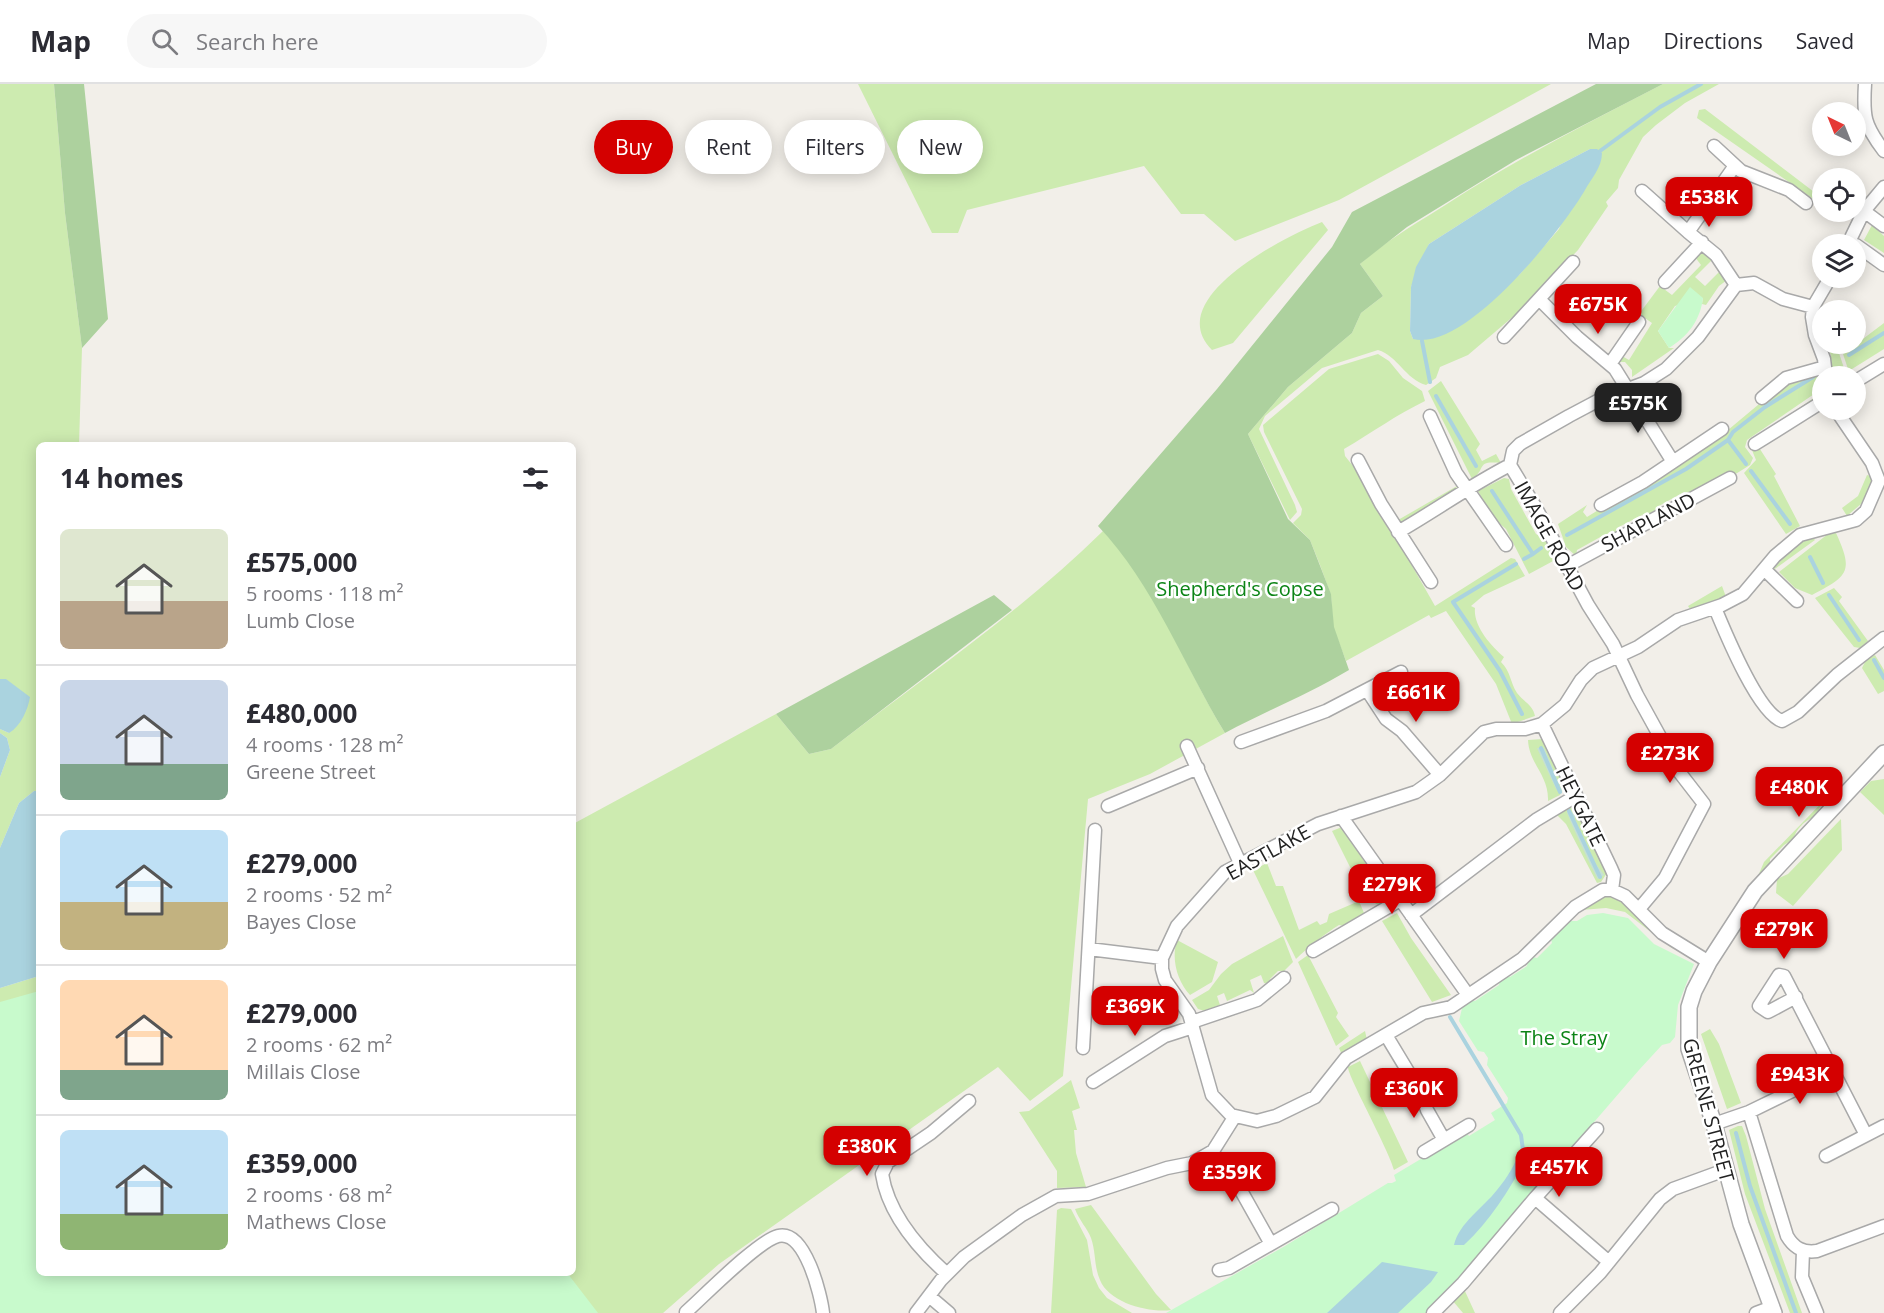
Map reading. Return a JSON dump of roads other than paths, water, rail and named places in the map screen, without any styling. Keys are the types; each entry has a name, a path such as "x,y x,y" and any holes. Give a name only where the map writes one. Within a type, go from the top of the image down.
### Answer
{"street":[{"path":"1865,84 1864,120 1870,133 1884,151"},
{"path":"1714,146 1734,167 1789,190 1806,203"},
{"path":"1688,232 1734,167"},
{"path":"1866,209 1884,187"},
{"path":"1642,192 1702,242 1719,259 1736,285 1754,283 1783,299 1812,307"},
{"path":"1866,212 1884,226"},
{"path":"1665,282 1702,242"},
{"path":"1866,253 1884,265"},
{"path":"1504,337 1573,262"},
{"name":"IMAGE ROAD","path":"1639,909 1665,878 1704,804 1680,773 1637,696 1619,656 1510,465 1512,455 1520,444 1601,399 1650,380 1679,357 1698,338 1736,285"},
{"path":"1540,300 1577,337 1610,364 1673,462"},
{"path":"1610,364 1639,322"},
{"path":"1866,375 1884,364"},
{"path":"1762,398 1786,378 1812,374"},
{"path":"1755,444 1812,408"},
{"path":"1430,416 1452,465 1506,545"},
{"name":"EASTLAKE","path":"1162,958 1178,926 1211,886 1240,863 1318,824 1416,792 1440,775 1484,732 1496,729 1525,729 1542,724 1565,705 1590,670 1647,642 1678,620 1715,608 1743,594 1787,544 1800,535 1856,520 1866,512 1881,485 1875,468 1843,420"},
{"path":"1601,505 1673,462 1722,429"},
{"path":"1359,460 1398,532 1431,582"},
{"path":"1398,532 1469,490 1479,481 1510,465"},
{"name":"SHAPLAND","path":"1567,566 1730,478"},
{"path":"1765,570 1797,601"},
{"path":"1715,608 1727,640 1747,678 1772,716 1778,720 1785,721 1792,717 1851,669 1884,638"},
{"path":"1240,742 1274,728 1318,715 1401,672"},
{"path":"1367,690 1386,719 1402,730 1440,775"},
{"name":"HEYGATE","path":"1542,724 1614,875 1612,890"},
{"path":"1187,746 1240,863"},
{"name":"GREENE STREET","path":"1773,1310 1741,1224 1714,1124 1689,1049 1687,1032 1690,1000 1708,962 1771,872 1884,753"},
{"path":"1108,806 1198,768"},
{"path":"1411,915 1536,820 1576,796"},
{"path":"1341,816 1468,995"},
{"path":"1083,1048 1095,830"},
{"path":"1089,949 1162,958 1165,980 1183,1002 1193,1025 1212,1095 1219,1105 1235,1116 1253,1121 1266,1119 1307,1102 1322,1092 1343,1060 1423,1013 1451,1007 1532,951 1585,898 1603,890 1612,890 1625,896 1667,937 1708,962"},
{"path":"1312,951 1400,900"},
{"path":"1093,1082 1165,1036 1257,1000 1284,978"},
{"path":"1796,997 1866,1135"},
{"path":"1386,1035 1421,1093 1427,1110 1444,1140"},
{"path":"1714,1124 1749,1112 1833,1071"},
{"path":"947,1274 923,1252 909,1234 882,1174 888,1162 931,1133 969,1101"},
{"path":"1749,1112 1788,1236 1794,1245 1803,1251 1817,1251 1884,1226"},
{"path":"916,1313 947,1274 972,1251 1019,1217 1052,1198 1088,1194 1167,1168 1187,1166 1210,1154 1235,1116"},
{"path":"1424,1152 1469,1125"},
{"path":"1826,1156 1884,1126"},
{"path":"1433,1313 1463,1283 1597,1129"},
{"path":"1210,1154 1220,1170 1239,1187 1272,1244"},
{"path":"1560,1313 1609,1262 1643,1217 1673,1189 1725,1170"},
{"path":"1535,1198 1609,1262"},
{"path":"1220,1270 1229,1268 1332,1209"},
{"path":"686,1312 765,1243 784,1235 796,1243 812,1269 823,1313"},
{"path":"1803,1251 1802,1277 1817,1313"},
{"path":"929,1296 949,1313"},
{"path":"1756,1313 1773,1310"}],"water":[{"path":"1590,149 1597,149 1602,153 1596,173 1555,233 1510,285 1484,309 1458,327 1434,338 1413,339 1410,331 1411,287 1416,267 1429,244 1521,185"},
{"path":"0,679 6,679 30,697 23,717 9,733 0,729"},
{"path":"0,733 7,738 10,750 0,777"},
{"path":"36,791 36,977 0,988 0,848 19,803"},
{"path":"1521,1149 1525,1152 1526,1160 1498,1205 1483,1226 1464,1245 1454,1245 1466,1223 1505,1180"},
{"path":"1382,1262 1438,1272 1431,1282 1398,1313 1327,1313"}],"waterway":[{"path":"1600,151 1660,107 1701,84"},
{"path":"1849,355 1884,333"},
{"path":"1422,341 1430,382"},
{"path":"1567,535 1686,469 1728,440 1733,432 1765,407 1812,378"},
{"path":"1436,396 1476,466"},
{"path":"1728,440 1746,464"},
{"path":"1751,471 1790,524"},
{"path":"1492,491 1533,554 1541,548"},
{"path":"1524,559 1533,554"},
{"path":"1810,557 1823,583"},
{"path":"1516,564 1453,602 1500,671 1522,714"},
{"path":"1829,595 1859,640"},
{"path":"1874,660 1884,678"},
{"path":"1541,748 1560,792"},
{"path":"1569,811 1600,877"},
{"path":"1450,1017 1521,1135 1523,1150"},
{"path":"1736,1133 1750,1186 1796,1313"}],"park label":[{"name":"Shepherd's Copse","path":"1240,588"},
{"name":"The Stray","path":"1564,1037"}]}
